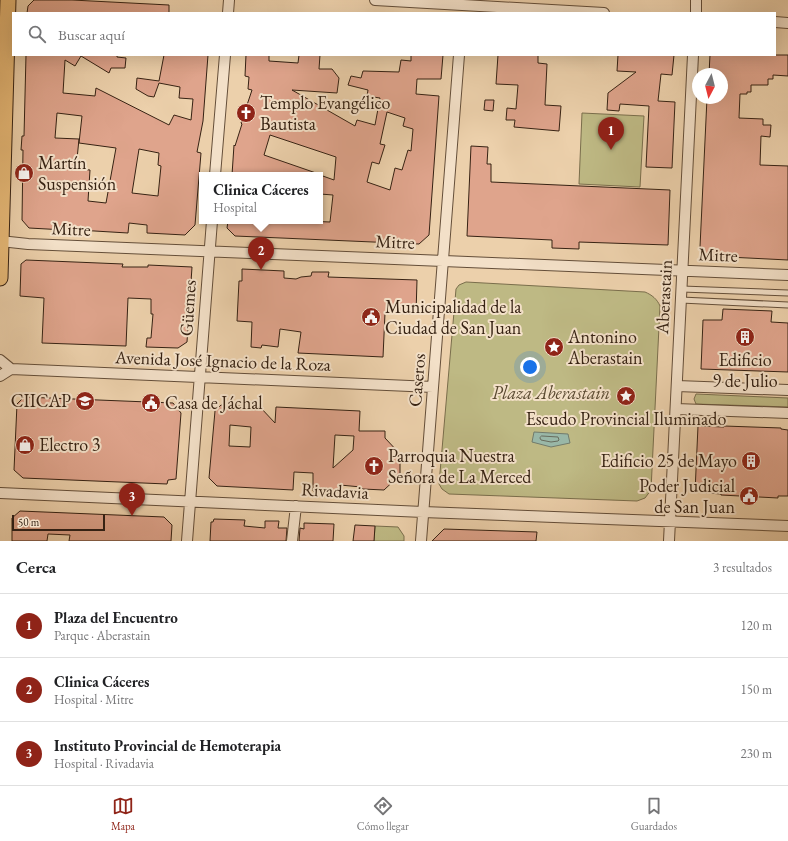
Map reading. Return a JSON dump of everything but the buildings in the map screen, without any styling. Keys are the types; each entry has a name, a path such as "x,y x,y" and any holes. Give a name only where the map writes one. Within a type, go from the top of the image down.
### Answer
{"main road":[{"path":"0,278 8,0"}],"street":[{"path":"228,12 229,0"},
{"path":"375,0 584,12"},
{"path":"696,0 696,12"},
{"path":"776,22 788,23"},
{"path":"216,172 225,56"},
{"name":"Caseros","path":"421,541 460,56"},
{"name":"Aberastain","path":"669,541 694,56"},
{"name":"Güemes","path":"187,541 212,224"},
{"name":"Mitre","path":"0,242 210,252 788,275"},
{"path":"0,360 11,369 0,376"},
{"name":"Avenida José Ignacio de la Roza","path":"11,369 433,387"},
{"path":"677,386 788,390"},
{"path":"676,409 788,414"},
{"name":"Rivadavia","path":"0,493 423,512 788,526"},
{"path":"292,541 296,506"}],"lane":[{"path":"682,288 788,293"},
{"path":"681,300 788,305"}],"green space":[{"path":"582,113 644,116 640,187 579,184"},
{"name":"Plaza Aberastain","path":"466,282 645,292 656,299 660,306 651,490 645,498 637,501 449,494 442,489 439,484 456,289 459,285"},
{"path":"696,394 788,398 788,407 696,404 694,399"},
{"path":"375,526 398,527 404,536 404,541 374,541"}],"water":[{"path":"534,432 568,434 570,443 551,447 532,442"}],"place":[{"name":"Templo Evangélico Bautista","path":"246,113"},
{"name":"Plaza del Encuentro","path":"611,150"},
{"name":"Martín Suspensión","path":"24,173"},
{"name":"Clinica Cáceres","path":"261,270"},
{"name":"Municipalidad de la Ciudad de San Juan","path":"371,317"},
{"name":"Edificio 9 de Julio","path":"745,337"},
{"name":"Antonino Aberastain","path":"554,347"},
{"name":"Escudo Provincial Iluminado","path":"626,396"},
{"name":"CIICAP","path":"85,401"},
{"name":"Casa de Jáchal","path":"151,403"},
{"name":"Electro 3","path":"25,445"},
{"name":"Edificio 25 de Mayo","path":"751,461"},
{"name":"Parroquia Nuestra Señora de La Merced","path":"374,466"},
{"name":"Poder Judicial de San Juan","path":"749,496"},
{"name":"Instituto Provincial de Hemoterapia","path":"132,516"}]}
